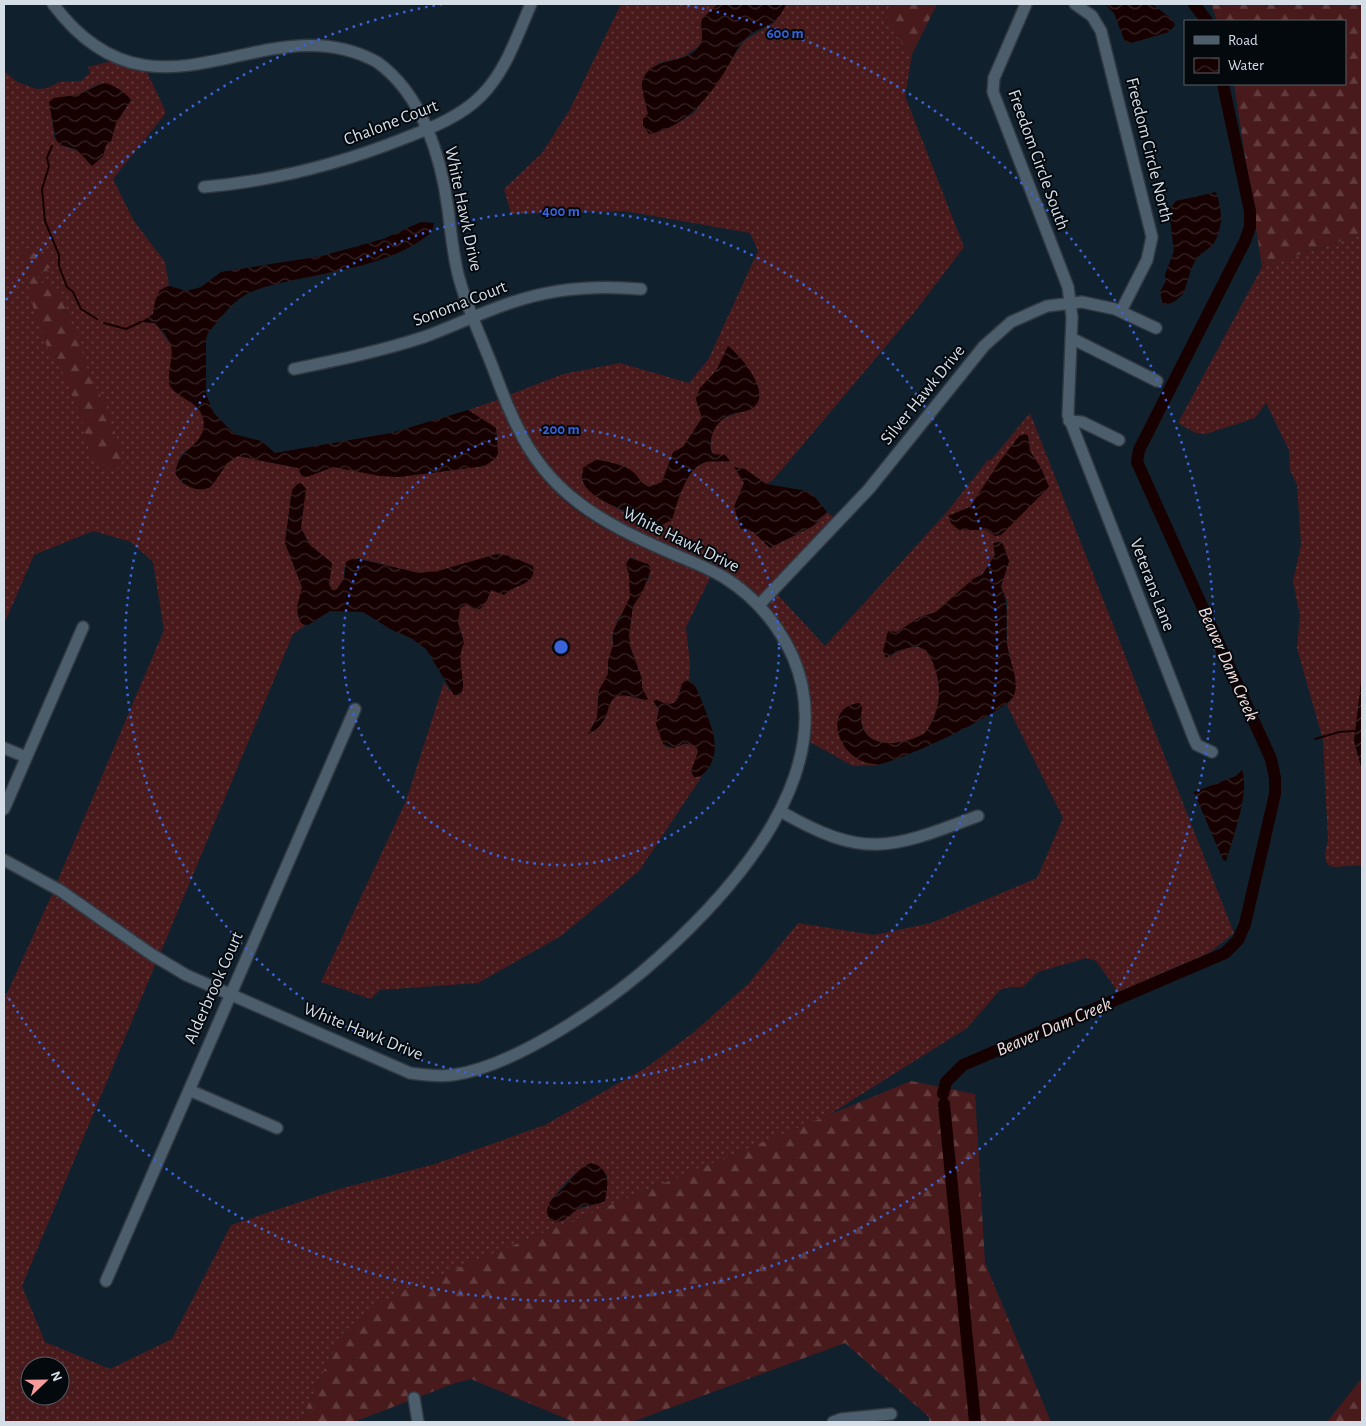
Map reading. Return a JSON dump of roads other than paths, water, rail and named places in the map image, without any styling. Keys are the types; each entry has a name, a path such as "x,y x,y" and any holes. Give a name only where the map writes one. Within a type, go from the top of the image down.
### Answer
{"street":[{"name":"Chalone Court","path":"204,187 276,178 311,170 370,152 461,113 490,87 506,63 531,4"},
{"name":"Freedom Circle South","path":"1026,4 994,78 993,92 1068,287 1071,302"},
{"name":"Freedom Circle North","path":"1075,4 1092,16 1101,31 1151,232 1151,250 1122,311"},
{"name":"White Hawk Drive","path":"4,860 61,891 174,968 230,995 410,1073 448,1076 480,1068 547,1037 608,999 677,941 718,898 780,811 794,782 802,755 806,720 802,684 792,655 779,630 759,605 717,574 598,518 559,487 534,457 517,428 473,318 459,277 443,181 427,129 412,99 390,73 373,59 342,45 311,39 289,40 168,63 135,62 107,53 93,45 71,26 54,5"},
{"name":"Sonoma Court","path":"294,369 398,345 513,302 552,292 592,287 641,289"},
{"name":"Silver Hawk Drive","path":"759,605 869,489 994,336 1021,316 1047,306 1071,302 1092,303 1122,311 1156,328"},
{"name":"Veterans Lane","path":"1071,302 1067,409 1069,421 1194,739 1197,745 1212,752"},
{"path":"1071,338 1157,381"},
{"path":"1069,421 1082,422 1119,440"},
{"path":"4,809 83,627"},
{"name":"Alderbrook Court","path":"106,1281 355,709"},
{"path":"4,748 26,758"},
{"path":"780,811 828,836 868,844 900,843 916,839 978,816"},
{"path":"189,1090 277,1128"},
{"path":"414,1398 418,1422"},
{"path":"833,1422 841,1419 891,1414"}],"water":[{"path":"718,4 786,4 777,19 744,40 713,88 695,109 674,125 662,131 649,134 643,125 643,119 648,114 642,85 646,74 661,64 688,56 696,51 702,40 702,19"},
{"path":"1105,4 1152,4 1172,19 1175,25 1169,32 1131,43 1125,42 1114,13"},
{"path":"104,83 119,89 131,100 116,123 111,141 106,145 103,156 92,166 76,149 61,145 56,140 49,102 54,98 77,95"},
{"path":"1216,192 1221,219 1216,239 1196,260 1182,295 1173,302 1163,305 1160,292 1166,281 1165,275 1174,251 1169,210 1176,201"},
{"path":"421,222 434,223 432,232 401,252 347,269 268,286 250,292 235,302 208,333 206,339 206,394 213,412 228,428 237,435 261,441 275,453 391,433 468,410 496,428 498,453 496,458 485,466 399,477 380,476 333,467 307,477 302,476 298,468 238,456 227,463 209,488 194,489 183,482 176,475 177,466 180,459 201,435 203,418 201,412 193,404 170,386 169,376 172,351 167,337 155,323 141,322 153,314 155,301 160,290 169,286 187,291 201,287 221,272 322,256 383,239"},
{"path":"728,346 746,365 757,383 759,392 759,400 754,407 724,418 713,432 711,437 712,454 725,455 730,461 709,461 693,470 684,486 672,520 655,528 648,522 596,497 588,490 582,480 583,467 596,460 628,468 649,487 662,482 673,452 683,447 702,418 696,399 700,388 716,371"},
{"path":"1025,434 1028,436 1030,451 1041,468 1049,487 1001,535 995,536 986,530 959,530 951,523 948,516 970,507 1019,436"},
{"path":"734,467 745,469 766,484 807,491 815,497 827,512 813,526 770,548 753,532 741,529 734,507 744,483"},
{"path":"301,483 306,489 301,528 310,545 332,563 329,584 332,590 336,590 344,579 346,562 354,558 419,573 438,571 497,554 510,556 533,566 533,573 528,581 504,595 491,590 487,600 480,609 474,609 467,604 460,608 458,623 464,643 460,657 463,684 460,695 454,695 426,649 411,638 392,630 363,612 330,611 308,625 302,624 297,607 302,587 285,543 292,490 297,484"},
{"path":"1002,542 1009,561 1001,587 1006,608 1008,649 1016,682 1014,695 1008,702 975,723 891,761 874,764 864,762 853,755 845,747 838,729 838,720 841,712 848,706 859,703 862,706 861,720 864,732 879,742 899,742 925,733 936,713 938,703 939,692 936,670 926,650 916,646 896,651 886,658 883,651 888,631 897,632 920,617 936,612 973,579 982,575 995,555 993,543"},
{"path":"630,558 648,564 651,569 642,593 633,606 629,635 630,646 642,679 642,688 648,699 619,696 613,699 604,720 588,734 597,718 599,690 608,674 608,661 613,646 613,632 630,597 629,574 626,564"},
{"path":"689,680 701,699 710,723 715,747 712,762 707,770 696,777 694,777 691,771 698,752 697,747 685,743 674,748 663,744 656,724 659,709 653,701 657,700 669,704 676,702 682,683"},
{"path":"1362,682 1362,770 1354,741"},
{"path":"1242,770 1244,790 1242,802 1226,861 1223,860 1194,792 1236,776"},
{"path":"591,1163 602,1169 607,1178 605,1201 581,1207 559,1222 550,1220 547,1209 549,1204 578,1172"}],"waterway":[{"name":"Beaver Dam Creek","path":"1194,4 1206,20"},
{"name":"Beaver Dam Creek","path":"943,1094 946,1082 963,1065 1225,953 1238,940 1245,924 1275,794 1275,778 1271,759 1137,462 1139,450 1245,241 1250,227 1250,211 1223,85"},
{"path":"52,146 47,158 49,166 42,189 45,221 59,255 59,266 67,287 73,292 81,309 97,319"},
{"path":"104,323 126,329 141,322"},
{"path":"1315,739 1339,732 1355,731"},
{"name":"Beaver Dam Creek","path":"944,1104 975,1422"}]}
